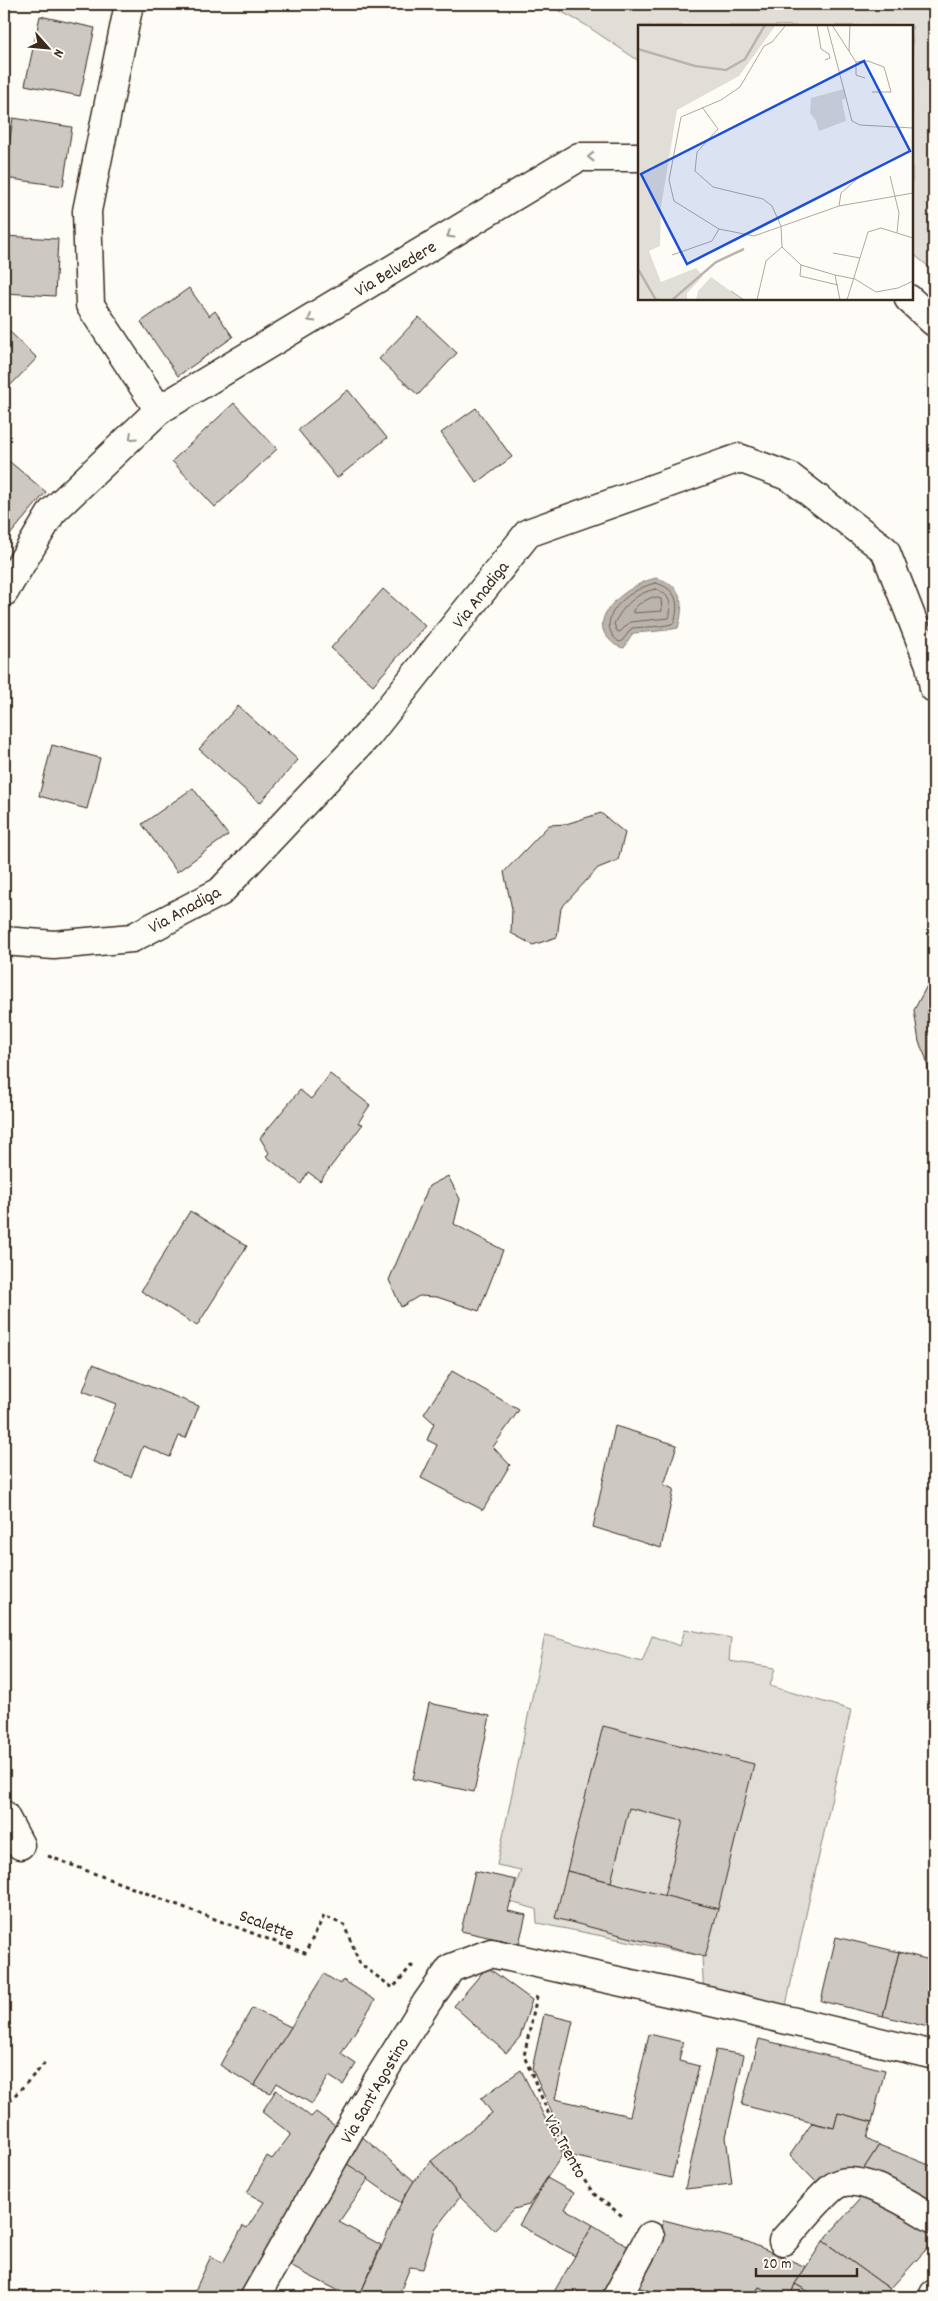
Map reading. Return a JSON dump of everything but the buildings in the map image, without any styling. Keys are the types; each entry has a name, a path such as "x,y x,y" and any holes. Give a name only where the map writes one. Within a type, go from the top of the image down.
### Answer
{"street":[{"path":"129,4 87,211 90,305 159,410"},
{"name":"Via Belvedere","path":"4,592 52,512 159,410 579,157 638,157"},
{"path":"910,300 934,322"},
{"name":"Via Anadiga","path":"4,941 54,945 132,938 220,892 368,735 528,533 738,458 790,476 885,550 930,665 934,688"},
{"path":"4,1816 20,1845"},
{"name":"Via Sant'Agostino","path":"255,2297 378,2080 451,1968 491,1953 699,1999 934,2055"},
{"path":"783,2241 834,2186 850,2182 877,2187 934,2219"},
{"path":"617,2297 650,2236"}],"path":[{"name":"Scalette","path":"20,1845 305,1953 324,1916 344,1925 360,1964 394,1988 410,1966 418,1968"},
{"name":"Via Trento","path":"542,1963 524,2056 564,2150 593,2193 650,2236"},
{"path":"4,2107 45,2063"}],"shaded area":[{"path":"547,4 934,4 934,271 913,254 913,25 638,25 638,60 584,24"},
{"path":"685,1629 731,1638 729,1661 775,1668 770,1686 851,1710 783,2019 704,2000 702,1956 537,1923 536,1909 510,1902 521,1870 497,1865 545,1635 642,1662 652,1636 680,1646"}],"water":[{"path":"657,578 666,581 677,591 680,597 681,611 678,628 633,633 624,648 615,645 603,629 603,619 608,609 616,600 637,585"}]}
